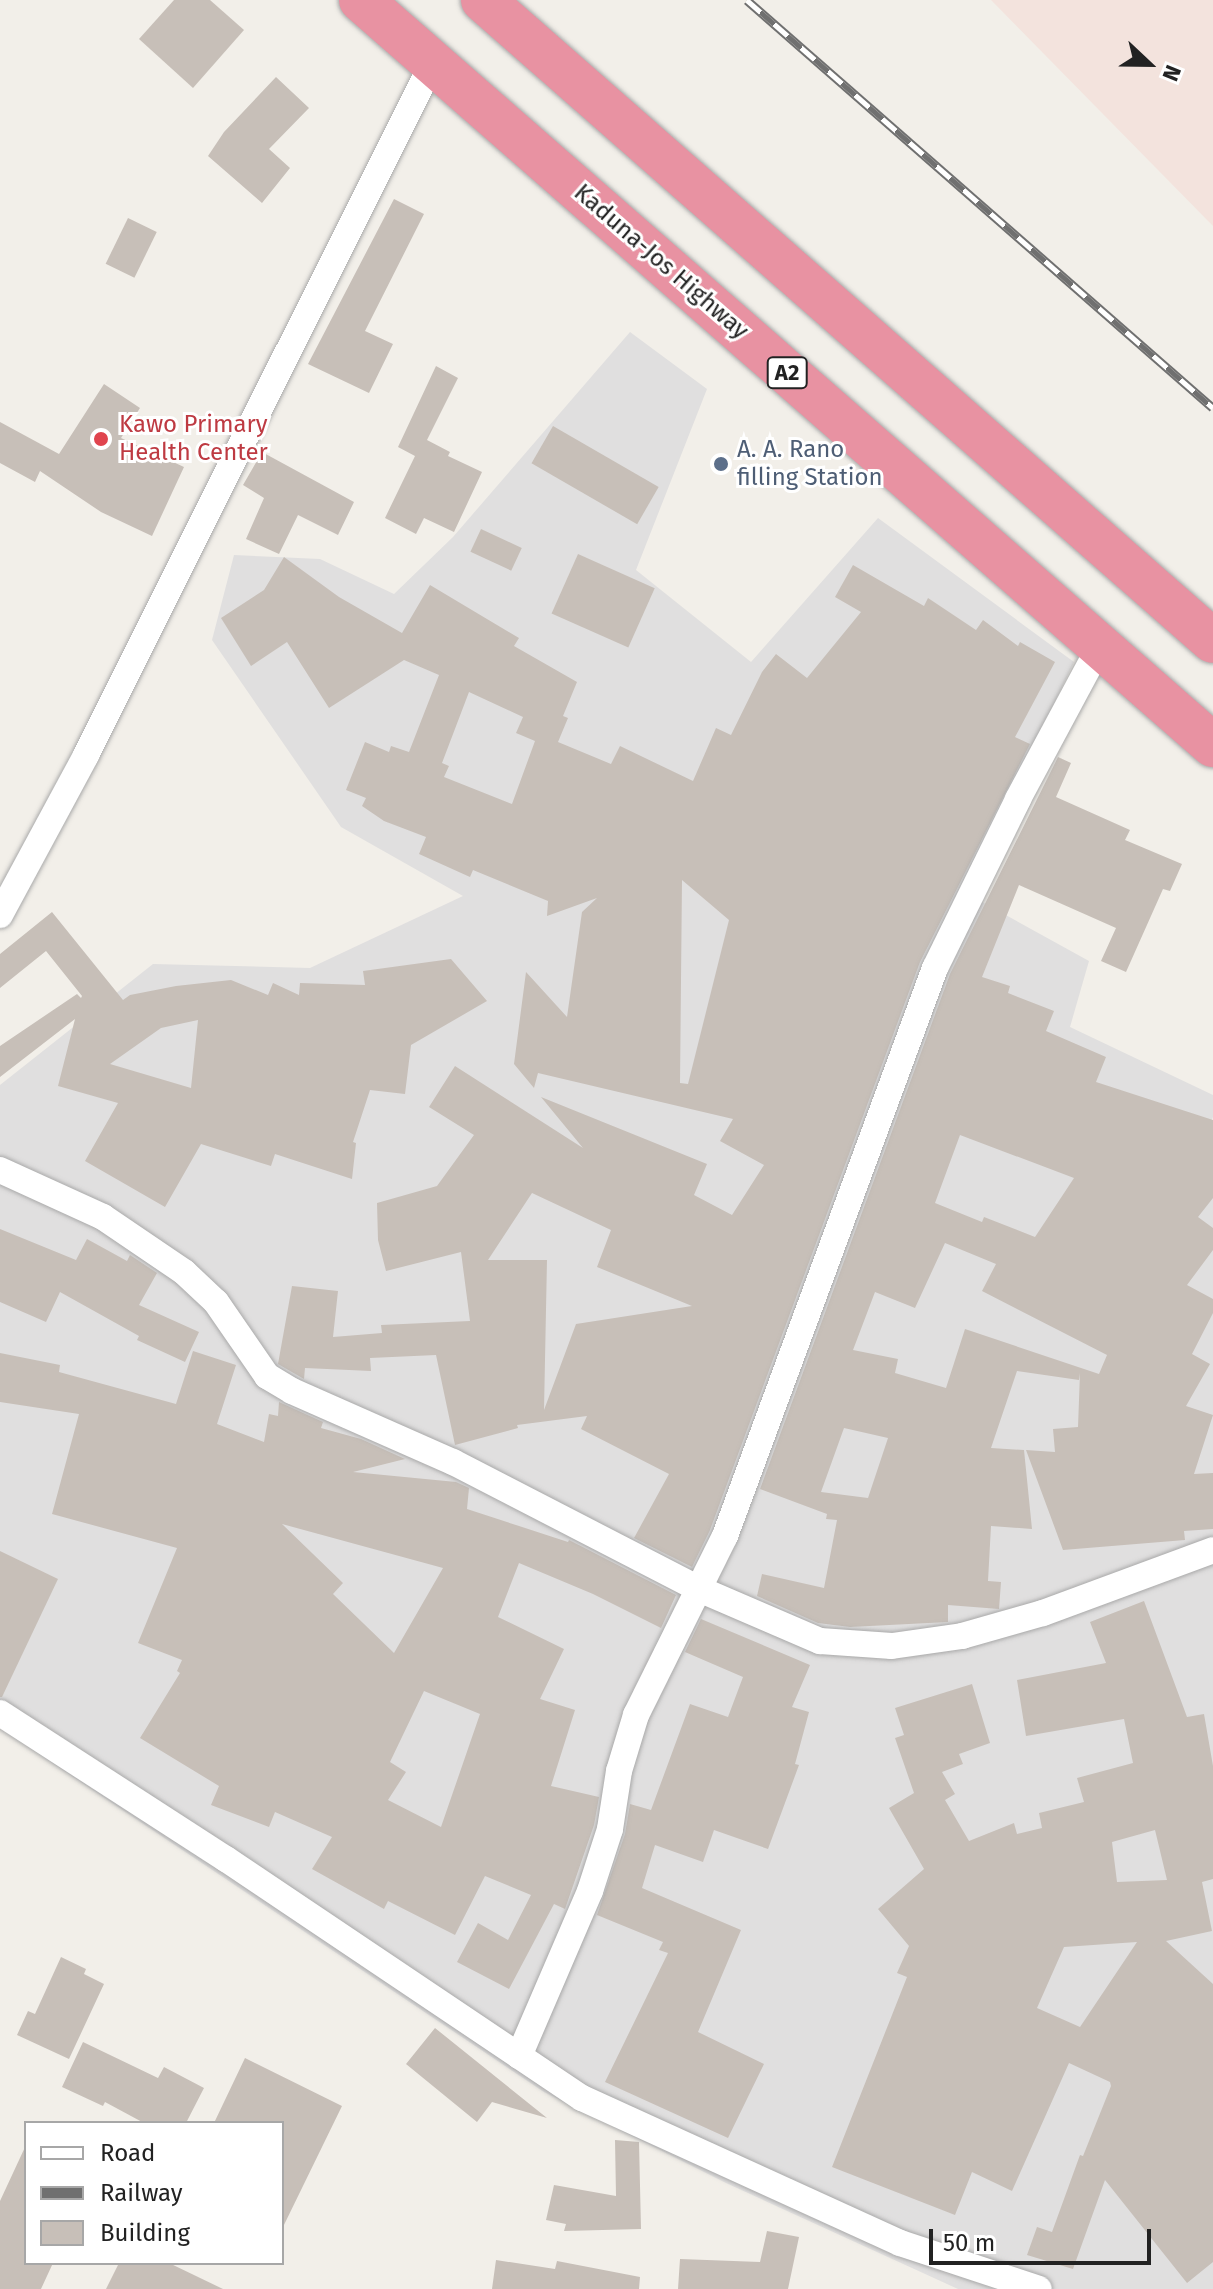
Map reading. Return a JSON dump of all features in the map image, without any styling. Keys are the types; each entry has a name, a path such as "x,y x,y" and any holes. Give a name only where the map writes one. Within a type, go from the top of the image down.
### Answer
{"highway":[{"name":"Kaduna-Jos Highway","path":"361,0 1213,745"},
{"path":"483,0 1213,641"}],"street":[{"path":"0,915 86,755 433,62"},
{"path":"519,2056 590,1891 610,1829 619,1771 636,1715 725,1536 866,1146 935,968 1018,799 1100,646"},
{"path":"0,1170 103,1217 184,1272 216,1302 267,1376 292,1391 453,1462 699,1589 820,1641 892,1646 962,1636 1030,1617 1213,1550"},
{"path":"0,1713 226,1859 582,2098 886,2236 1039,2289"}],"shaded area":[{"path":"991,0 1213,0 1213,226"},
{"path":"630,332 707,389 636,570 751,662 878,518 1074,662 964,892 1089,961 1070,1027 1213,1095 1213,1117 1191,1174 1213,1196 1213,2289 958,2289 726,2183 544,2092 0,1728 0,1085 153,964 310,968 463,896 341,827 212,640 234,555 320,559 394,594 453,537"}],"building":[{"path":"174,0 210,0 244,30 193,88 139,39"},
{"path":"276,77 309,108 269,149 290,168 262,203 208,156 224,132"},
{"path":"394,199 424,214 365,331 393,344 369,393 308,364"},
{"path":"128,218 157,232 134,278 106,264"},
{"path":"436,366 458,378 427,440 450,452 448,456 482,472 454,532 424,518 416,534 385,518 415,456 398,447"},
{"path":"104,384 140,408 121,438 184,467 152,536 101,512 40,471 35,482 0,463 0,422 59,454"},
{"path":"553,426 659,487 637,524 532,463"},
{"path":"262,452 354,502 338,535 298,515 279,554 246,539 264,498 243,485"},
{"path":"481,529 522,548 511,571 470,552"},
{"path":"578,554 655,588 628,648 552,613"},
{"path":"284,557 339,597 402,633 430,585 519,638 514,646 577,682 563,716 568,718 558,742 611,764 620,746 693,781 716,728 731,735 762,672 776,654 807,678 861,612 835,597 853,565 924,606 928,598 976,630 983,620 1018,646 1020,642 1055,662 1015,737 1030,744 920,962 710,1530 692,1567 634,1538 669,1474 581,1429 587,1416 517,1425 518,1428 455,1445 436,1355 370,1358 371,1371 305,1368 304,1379 278,1364 292,1286 338,1291 333,1337 382,1333 381,1325 470,1321 461,1252 386,1271 378,1240 377,1203 437,1186 474,1135 429,1107 455,1066 583,1148 541,1097 707,1164 694,1195 732,1215 764,1165 720,1141 733,1119 538,1073 534,1088 514,1064 526,972 567,1017 582,912 597,898 547,916 548,901 473,870 470,877 419,854 426,837 384,821 362,806 366,798 346,790 365,742 389,752 391,746 409,752 439,675 404,660 329,708 287,642 251,666 221,618 264,590","holes":["469,692 523,717 516,733 535,741 512,804 444,777 449,766 442,763","682,880 729,920 688,1084 680,1083","532,1193 611,1230 597,1267 692,1306 576,1324 544,1410 547,1260 488,1260"]},
{"path":"1058,757 1071,763 1056,797 1130,830 1125,840 1182,864 1170,891 1163,889 1126,972 1101,961 1116,928 1019,885 982,977 1010,986 1008,993 1054,1011 1046,1031 1106,1057 1096,1082 1213,1120 1213,1198 1198,1217 1213,1228 1213,1250 1187,1285 1213,1299 1213,1313 1192,1354 1210,1364 1186,1406 1213,1415 1194,1474 1213,1473 1213,1529 1184,1531 1185,1540 1063,1550 1026,1450 1055,1452 1053,1429 1078,1427 1080,1373 1079,1380 1017,1371 991,1448 1024,1450 1032,1529 991,1526 988,1581 1001,1582 999,1609 948,1605 948,1622 850,1627 818,1623 757,1596 762,1574 824,1588 837,1520 826,1519 827,1514 760,1489 950,974","holes":["960,1135 1074,1178 1035,1237 984,1217 982,1222 935,1203","945,1243 996,1264 982,1291 1107,1355 1099,1374 965,1329 946,1388 895,1373 898,1359 853,1350 875,1292 915,1308","844,1428 888,1438 868,1498 821,1492"]},
{"path":"52,912 123,1000 130,995 176,986 231,980 268,995 273,983 299,995 300,983 365,985 363,971 451,959 487,1001 411,1045 405,1094 370,1090 353,1142 356,1143 352,1179 275,1154 271,1166 201,1144 165,1207 85,1161 118,1103 58,1086 75,1019 0,1077 0,1046 77,994 82,996 46,951 0,988 0,954","holes":["198,1020 191,1088 110,1064 161,1028"]},
{"path":"0,1229 76,1260 87,1239 127,1261 130,1255 157,1273 139,1305 199,1332 185,1362 137,1340 139,1336 60,1292 46,1322 0,1302"},
{"path":"193,1351 236,1365 217,1424 264,1442 269,1414 278,1416 279,1402 323,1422 321,1428 361,1439 405,1459 353,1472 456,1482 469,1488 467,1509 569,1540 676,1595 661,1628 593,1594 519,1563 498,1617 564,1649 540,1699 575,1710 551,1786 599,1797 594,1825 565,1909 554,1904 509,1989 457,1962 478,1923 508,1940 531,1895 485,1876 455,1935 388,1901 384,1909 312,1869 332,1837 275,1812 269,1827 211,1805 219,1786 140,1738 180,1673 177,1671 182,1660 138,1643 177,1548 52,1514 79,1414 0,1402 0,1353 60,1365 59,1372 176,1404","holes":["282,1524 443,1568 394,1653 333,1594 343,1583","424,1691 480,1714 441,1827 388,1800 406,1772 390,1762"]},
{"path":"0,1551 58,1579 2,1697 0,1697"},
{"path":"1144,1601 1187,1717 1204,1714 1213,1766 1213,1879 1202,1882 1212,1931 1166,1941 1213,1984 1213,2262 1187,2283 1105,2180 1073,2269 1027,2255 1037,2227 1052,2232 1080,2155 1083,2156 1111,2086 1110,2082 1069,2063 1012,2191 972,2172 955,2215 832,2167 907,1977 897,1973 909,1946 878,1909 924,1869 889,1808 914,1793 895,1738 904,1735 895,1708 972,1684 990,1743 959,1754 963,1764 942,1772 955,1794 945,1800 969,1841 1014,1823 1017,1834 1042,1828 1039,1813 1084,1802 1077,1778 1133,1763 1124,1719 1026,1736 1017,1680 1106,1663 1090,1622","holes":["1155,1830 1167,1880 1117,1882 1112,1842","1137,1942 1080,2027 1037,2008 1064,1947"]},
{"path":"701,1619 810,1665 792,1707 809,1712 795,1764 799,1765 768,1849 714,1830 703,1862 655,1845 642,1888 741,1930 698,2032 764,2064 728,2138 605,2082 668,1953 659,1950 663,1942 597,1915 625,1834 630,1804 651,1810 690,1704 728,1717 743,1677 685,1652"},
{"path":"61,1957 86,1969 84,1974 104,1984 69,2059 17,2035 28,2011 35,2014"},
{"path":"435,2028 547,2118 492,2102 477,2122 406,2064"},
{"path":"83,2042 158,2078 164,2067 204,2088 187,2121 140,2121 105,2102 103,2106 62,2087"},
{"path":"245,2058 342,2106 284,2225 284,2121 215,2121"},
{"path":"615,2140 639,2142 641,2229 564,2231 566,2224 546,2220 554,2185 616,2196"},
{"path":"24,2149 24,2265 52,2265 41,2289 0,2289 0,2201"},
{"path":"767,2231 799,2237 788,2289 678,2289 680,2259 760,2262"},
{"path":"496,2260 555,2269 557,2261 640,2277 639,2289 492,2289"},
{"path":"118,2265 173,2265 223,2289 106,2289"}],"railway":[{"path":"747,0 1213,408"}],"place":[{"name":"Kawo Primary Health Center","path":"101,439"},
{"name":"A. A. Rano filling Station","path":"721,464"}]}
